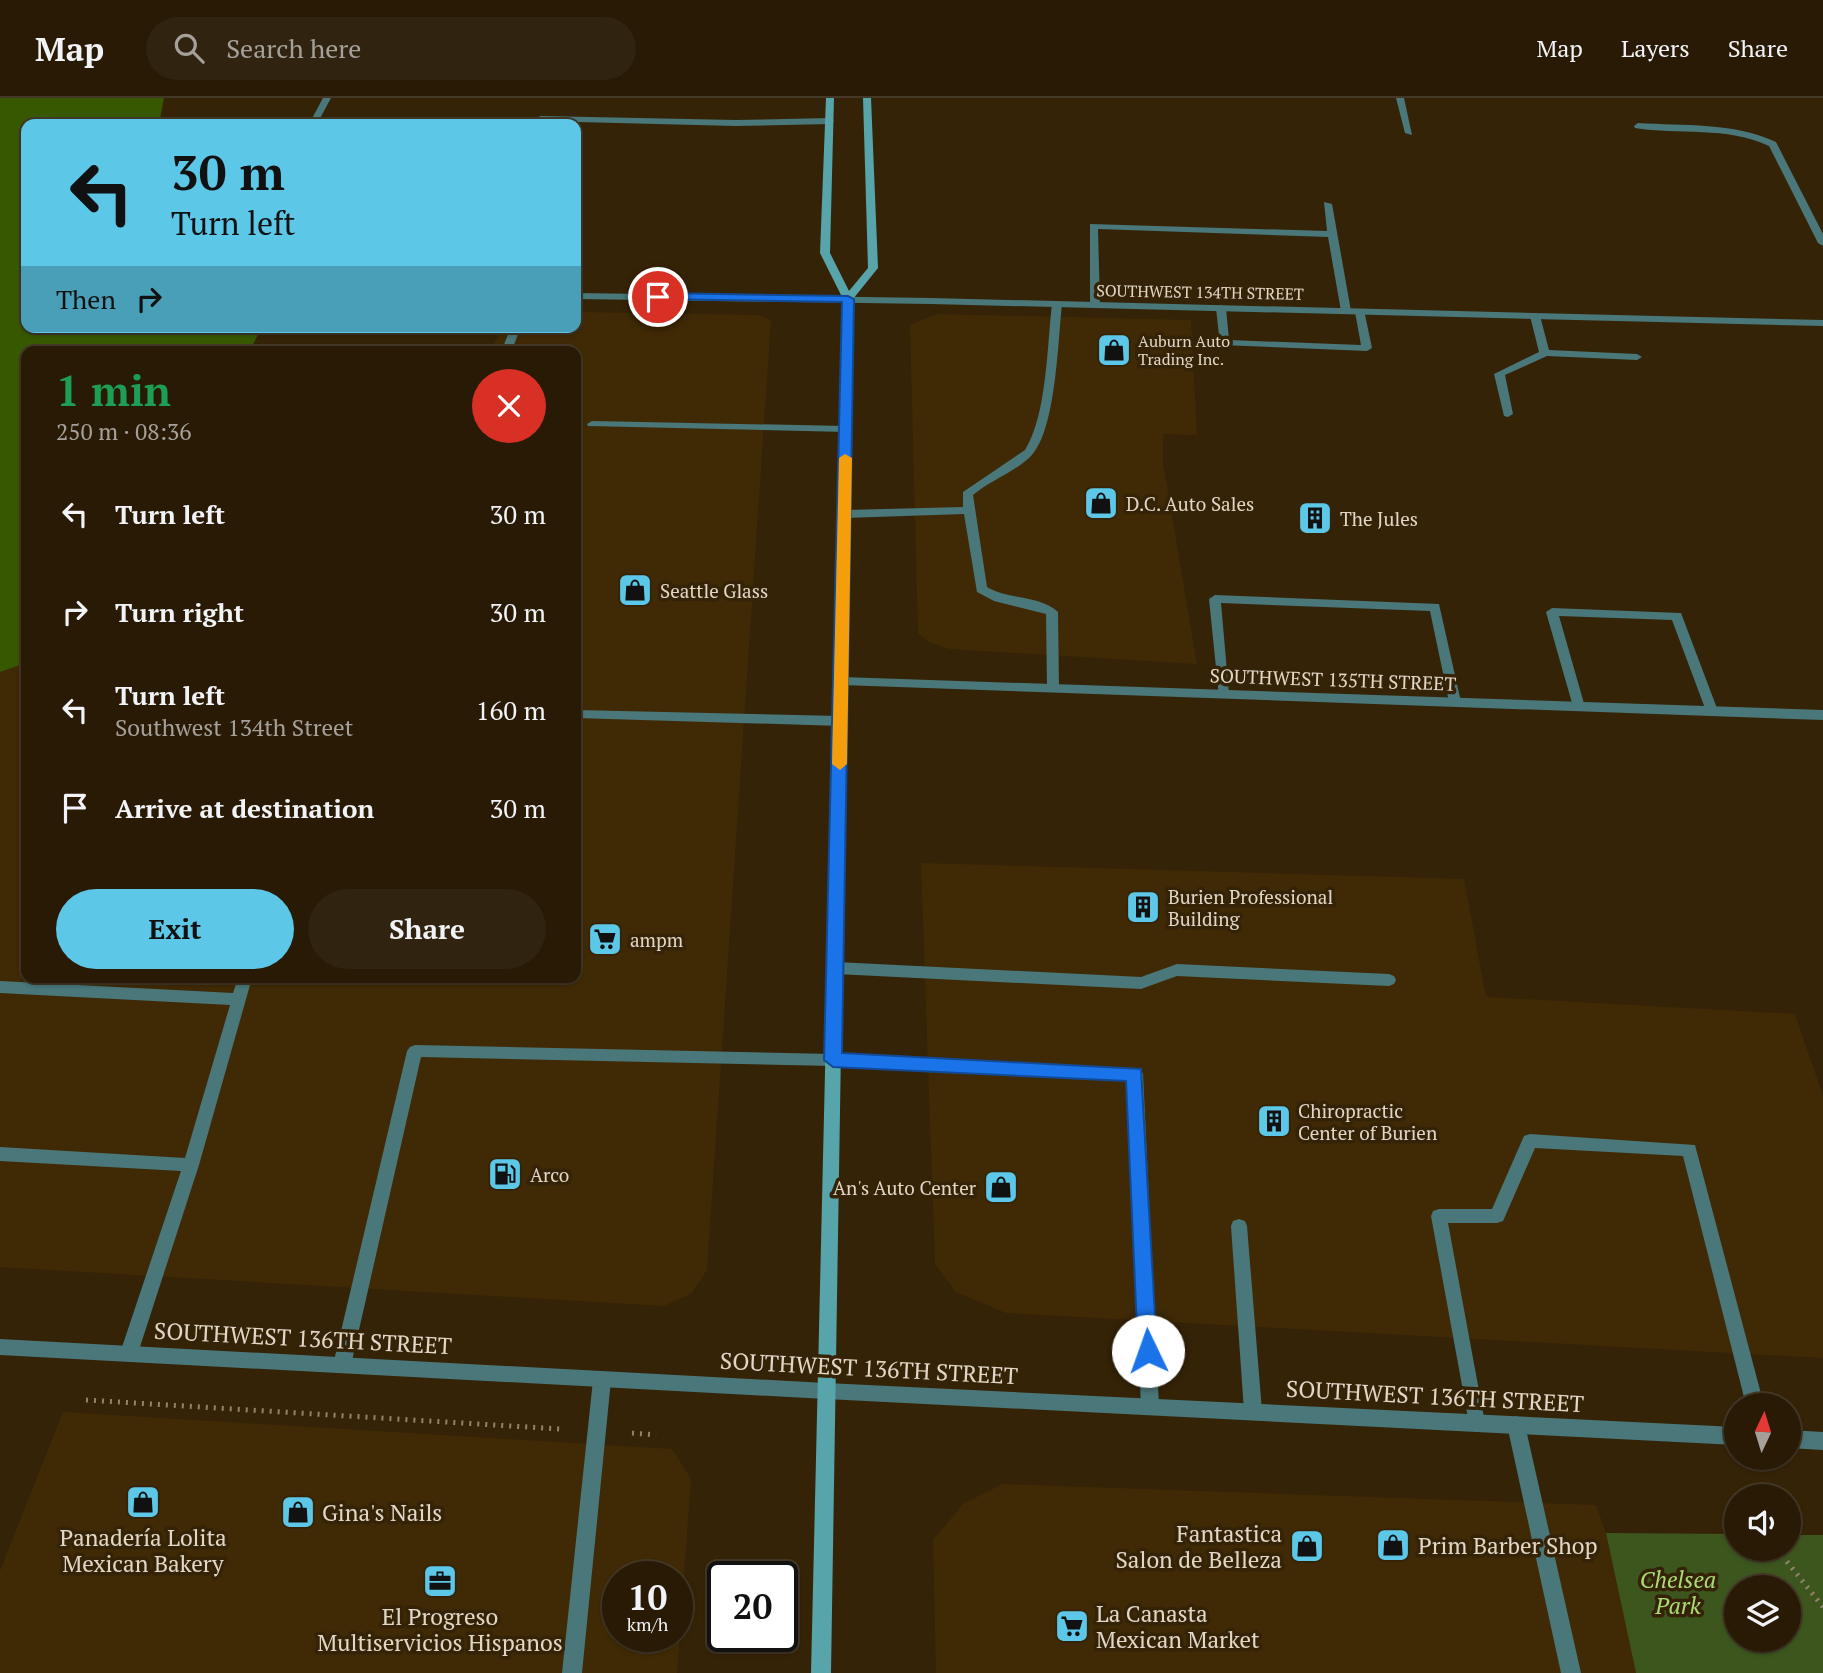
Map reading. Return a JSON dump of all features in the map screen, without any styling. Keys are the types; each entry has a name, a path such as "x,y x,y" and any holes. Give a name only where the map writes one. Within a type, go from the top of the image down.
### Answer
{"main road":[{"path":"821,1673 848,299 825,253 831,98"},
{"path":"848,299 873,268 867,98"}],"street":[{"path":"316,119 327,98"},
{"path":"1400,98 1409,133"},
{"path":"581,120 737,123 830,121"},
{"path":"1637,126 1738,134 1762,138 1773,144 1823,243"},
{"path":"1327,204 1346,311"},
{"path":"1095,305 1093,226 1332,234"},
{"name":"SOUTHWEST 134TH STREET","path":"581,296 848,299 1823,323"},
{"path":"1053,688 1052,611 1036,604 997,600 981,589 967,495 990,475 1030,451 1041,430 1057,304"},
{"path":"1221,308 1224,343 1367,348 1360,312"},
{"path":"1535,316 1545,353"},
{"path":"1508,414 1499,374 1545,353 1637,357"},
{"path":"592,424 846,429"},
{"path":"845,514 969,510"},
{"path":"1223,694 1215,599 1435,607 1455,702"},
{"path":"1579,707 1552,611 1678,616 1712,711"},
{"name":"SOUTHWEST 135TH STREET","path":"842,681 1823,715"},
{"path":"581,714 841,721"},
{"path":"836,968 1141,983 1177,970 1389,980"},
{"path":"129,1353 191,1165 243,983"},
{"path":"0,987 238,999"},
{"path":"342,1365 415,1051 833,1060 1135,1074 1150,1407"},
{"path":"1476,1423 1439,1216 1497,1216 1530,1141 1689,1150 1752,1393"},
{"path":"0,1154 191,1165"},
{"path":"1239,1226 1253,1411"},
{"name":"SOUTHWEST 136TH STREET","path":"0,1347 602,1380 1724,1435"},
{"path":"572,1673 602,1380"},
{"path":"1516,1425 1571,1673"},
{"path":"1801,1440 1823,1441"}],"path":[{"path":"86,1400 656,1434"},
{"path":"1787,1561 1823,1607"}],"shaded area":[{"path":"581,312 759,315 771,320 707,1270 692,1293 664,1306 0,1267 0,672 21,665 21,983 581,983 581,346 493,346 499,333 581,333"},
{"path":"937,314 1191,320 1197,435 1163,434 1163,463 1197,664 950,649 929,642 918,633 910,325"},
{"path":"921,863 1464,879 1486,997 1795,1014 1823,1096 1823,1358 1006,1313 956,1292 935,1264"},
{"path":"63,1412 672,1449 691,1479 685,1561 602,1561 602,1652 679,1652 677,1673 0,1673 0,1571"},
{"path":"1003,1484 1596,1505 1606,1533 1636,1673 936,1673 933,1540 963,1504"}],"green space":[{"path":"0,98 164,98 160,119 21,119 21,333 259,333 252,346 21,346 21,665 0,672"},
{"name":"Chelsea Park","path":"1606,1533 1724,1534 1724,1561 1801,1561 1801,1535 1823,1535 1823,1673 1636,1673"}],"slow traffic":[{"path":"840,764 845,458"}],"place":[{"name":"Auburn Auto Trading Inc.","path":"1114,350"},
{"name":"D.C. Auto Sales","path":"1101,503"},
{"name":"The Jules","path":"1315,518"},
{"name":"Seattle Glass","path":"635,590"},
{"name":"Burien Professional Building","path":"1143,907"},
{"name":"ampm","path":"605,939"},
{"name":"Chiropractic Center of Burien","path":"1274,1121"},
{"name":"Arco","path":"505,1174"},
{"name":"An's Auto Center","path":"1001,1187"},
{"name":"Panadería Lolita Mexican Bakery","path":"143,1502"},
{"name":"Gina's Nails","path":"298,1512"},
{"name":"Prim Barber Shop","path":"1393,1545"},
{"name":"Fantastica Salon de Belleza","path":"1307,1546"},
{"name":"El Progreso Multiservicios Hispanos","path":"440,1581"},
{"name":"La Canasta Mexican Market","path":"1072,1626"}],"route":[{"path":"658,297 848,299 833,1060 1135,1074 1148,1351"}]}
